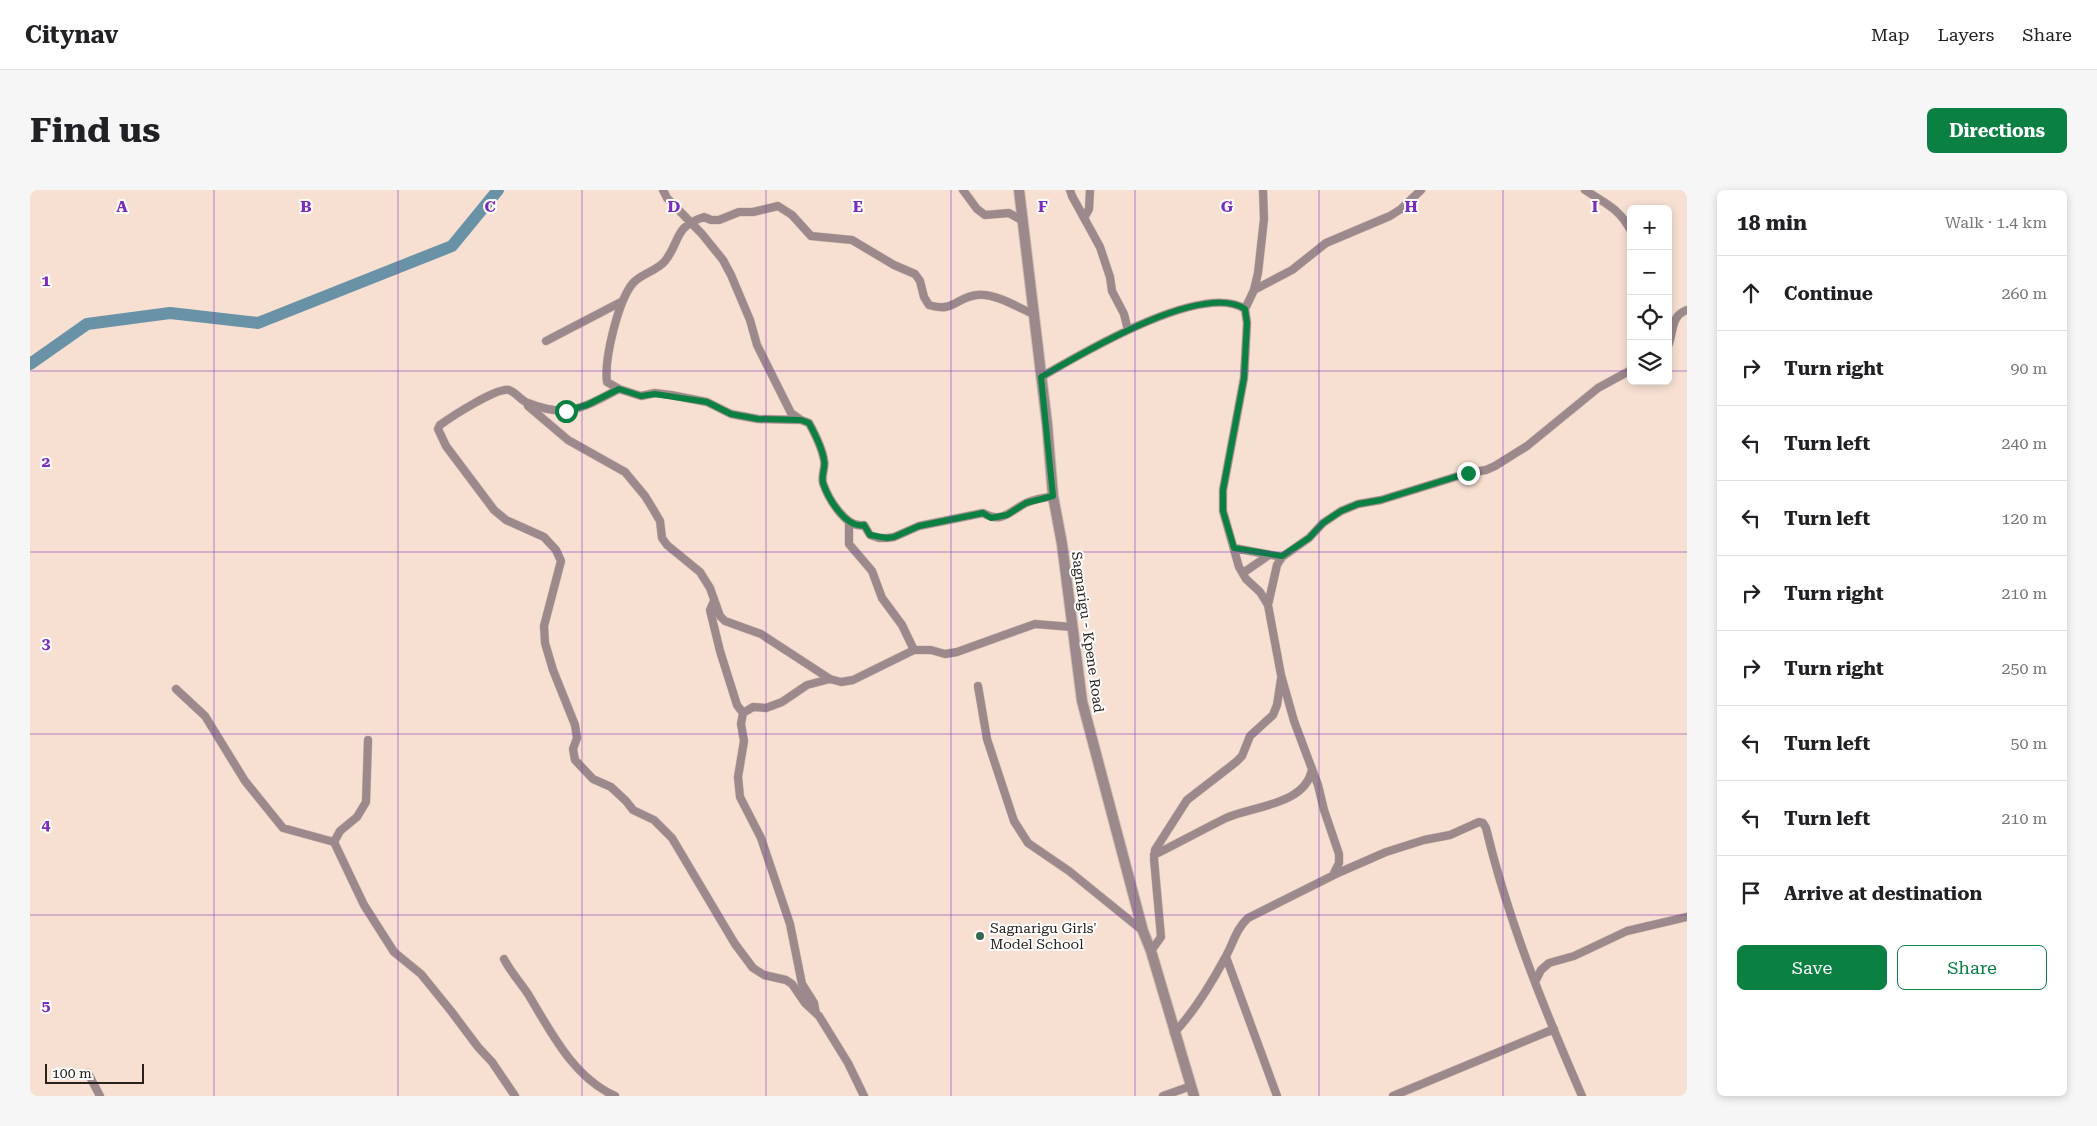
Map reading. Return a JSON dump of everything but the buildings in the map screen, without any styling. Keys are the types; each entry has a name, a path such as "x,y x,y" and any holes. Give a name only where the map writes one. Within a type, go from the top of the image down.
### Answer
{"street":[{"path":"663,190 667,198 723,260 750,320 757,345 791,413 809,423 814,430 825,461 823,482 836,507 848,523 857,527 864,525 870,535 879,538 894,537 919,526 983,513 991,518 1007,515 1026,503 1053,496"},
{"path":"963,190 977,209 985,215 1009,213 1023,221"},
{"name":"Sagnarigu - Kpene Road","path":"1019,190 1053,496 1082,701 1143,932 1151,951 1192,1091"},
{"path":"1070,190 1100,246 1110,277 1112,291 1124,314 1128,330"},
{"path":"1084,218 1089,209 1090,190"},
{"path":"1263,190 1264,219 1258,273 1254,290 1245,309 1247,323 1244,378 1223,490 1223,511 1243,573 1260,592 1268,605 1281,675 1294,721 1312,769 1339,854 1338,864 1333,875"},
{"path":"1254,290 1292,270 1326,243 1390,216 1401,209 1422,190"},
{"path":"1585,190 1616,209 1627,224"},
{"path":"801,420 758,419 731,414 707,402 655,394 641,396 619,389 607,382 606,375 621,302 634,282 666,260 682,229 691,223 704,217 711,220 720,220 739,212 753,212 778,206 792,215 811,236 852,240 894,265 915,274 920,281 929,305 940,309 947,308 968,297 980,295 996,299 1033,314"},
{"path":"546,341 621,302"},
{"path":"1041,377 1128,330 1162,316 1215,303 1236,304 1245,309"},
{"path":"1672,323 1678,315 1687,310"},
{"path":"1268,605 1277,565 1282,556 1309,538 1323,523 1350,507 1496,466 1527,446 1598,388 1627,372"},
{"path":"525,402 566,411 587,405 619,389"},
{"path":"864,1096 848,1063 816,1012 805,1003 792,984 786,980 764,975 753,968 735,944 672,838 654,820 632,810 626,800 611,786 593,779 575,760 573,749 577,738 575,725 553,670 545,643 544,626 560,561 556,550 544,537 506,520 494,510 446,446 438,429 440,425 457,413 501,390 509,390 568,440 625,472 645,496 660,521 662,538 667,545 700,572 710,588 720,616 725,621 761,634 830,679 841,682 853,680 914,650 931,650 945,654 957,652 1035,624 1072,627"},
{"path":"848,523 848,544 872,571 882,598 902,625 914,650"},
{"path":"1234,548 1282,556"},
{"path":"1243,573 1269,554"},
{"path":"714,601 710,610 720,651 737,705 743,713 744,741 738,777 740,797 761,838 790,924 802,984 814,1003 816,1012"},
{"path":"1151,951 1161,937 1154,855 1187,800 1236,762 1242,756 1250,736 1273,715 1278,705 1281,675"},
{"path":"743,713 752,707 766,708 782,702 807,685 830,679"},
{"path":"978,686 987,739 1014,821 1028,843 1069,871 1143,932"},
{"path":"176,689 205,716 246,781 283,828 334,842 364,905 394,952 421,974 492,1062 515,1096"},
{"path":"334,842 340,831 357,817 366,802 368,740"},
{"path":"1154,855 1235,814 1282,801 1308,782 1312,769"},
{"path":"1174,1033 1195,1008 1226,957 1239,928 1248,918 1333,875 1386,852 1424,840 1450,835 1479,822 1484,823 1516,931 1582,1096"},
{"path":"1535,982 1541,970 1549,963 1574,956 1627,931 1687,917"},
{"path":"1226,957 1277,1096"},
{"path":"504,959 563,1051 596,1086 615,1096"},
{"path":"1393,1096 1554,1029"},
{"path":"88,1073 100,1096"},
{"path":"1163,1096 1192,1091"}],"waterway":[{"path":"30,364 87,324 170,313 258,323 452,246 498,190"}],"place":[{"name":"Sagnarigu Girls' Model School","path":"980,936"}],"route":[{"path":"566,411 587,405 619,389 641,396 655,394 671,395 707,402 731,414 758,419 801,420 809,423 814,430 825,461 823,482 836,507 848,523 857,527 864,525 870,535 879,538 894,537 919,526 983,513 991,518 1007,515 1018,510 1026,503 1053,496 1041,377 1100,344 1162,316 1215,303 1236,304 1245,309 1247,323 1244,378 1223,490 1223,511 1234,548 1282,556 1309,538 1323,523 1341,511 1358,504 1381,500 1468,473"}]}
